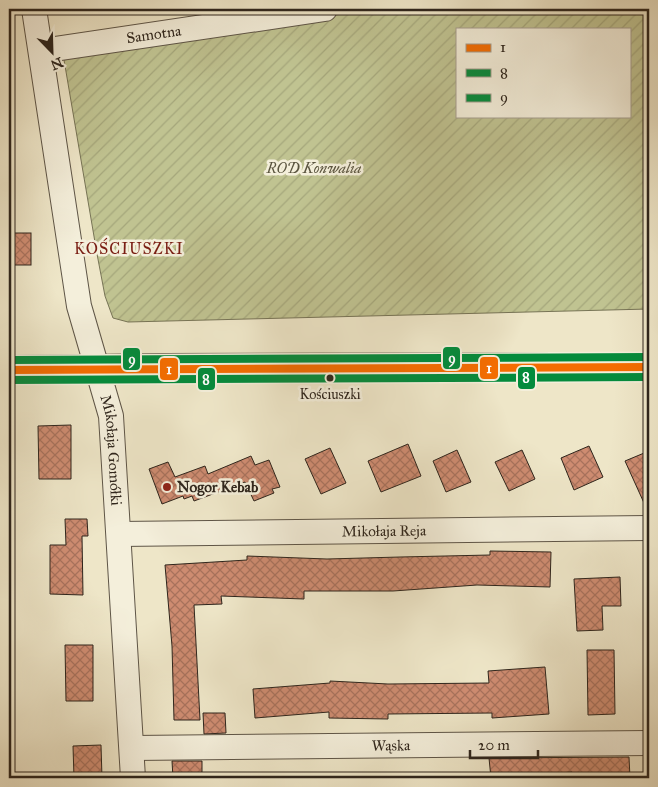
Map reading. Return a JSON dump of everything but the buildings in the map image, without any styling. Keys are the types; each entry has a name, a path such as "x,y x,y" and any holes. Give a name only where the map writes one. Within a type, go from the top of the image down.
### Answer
{"street":[{"name":"Mikołaja Gomółki","path":"34,9 78,306 111,416 133,748 133,778"},
{"name":"Samotna","path":"40,51 325,9"},
{"path":"9,370 162,368 649,368"},
{"name":"Mikołaja Reja","path":"119,534 649,528"},
{"name":"Wąska","path":"133,748 649,743"}],"green space":[{"name":"ROD Konwalia","path":"377,9 649,9 649,309 128,322 113,318 105,296 63,54"}],"transit line":[{"name":"9","path":"9,360 649,357"},
{"name":"1","path":"9,370 649,367"},
{"name":"8","path":"9,380 649,377"}],"place":[{"name":"Kościuszki","path":"330,378"},
{"name":"Nogor Kebab","path":"167,487"}],"district":[{"name":"KOŚCIUSZKI","path":"129,248"}]}
